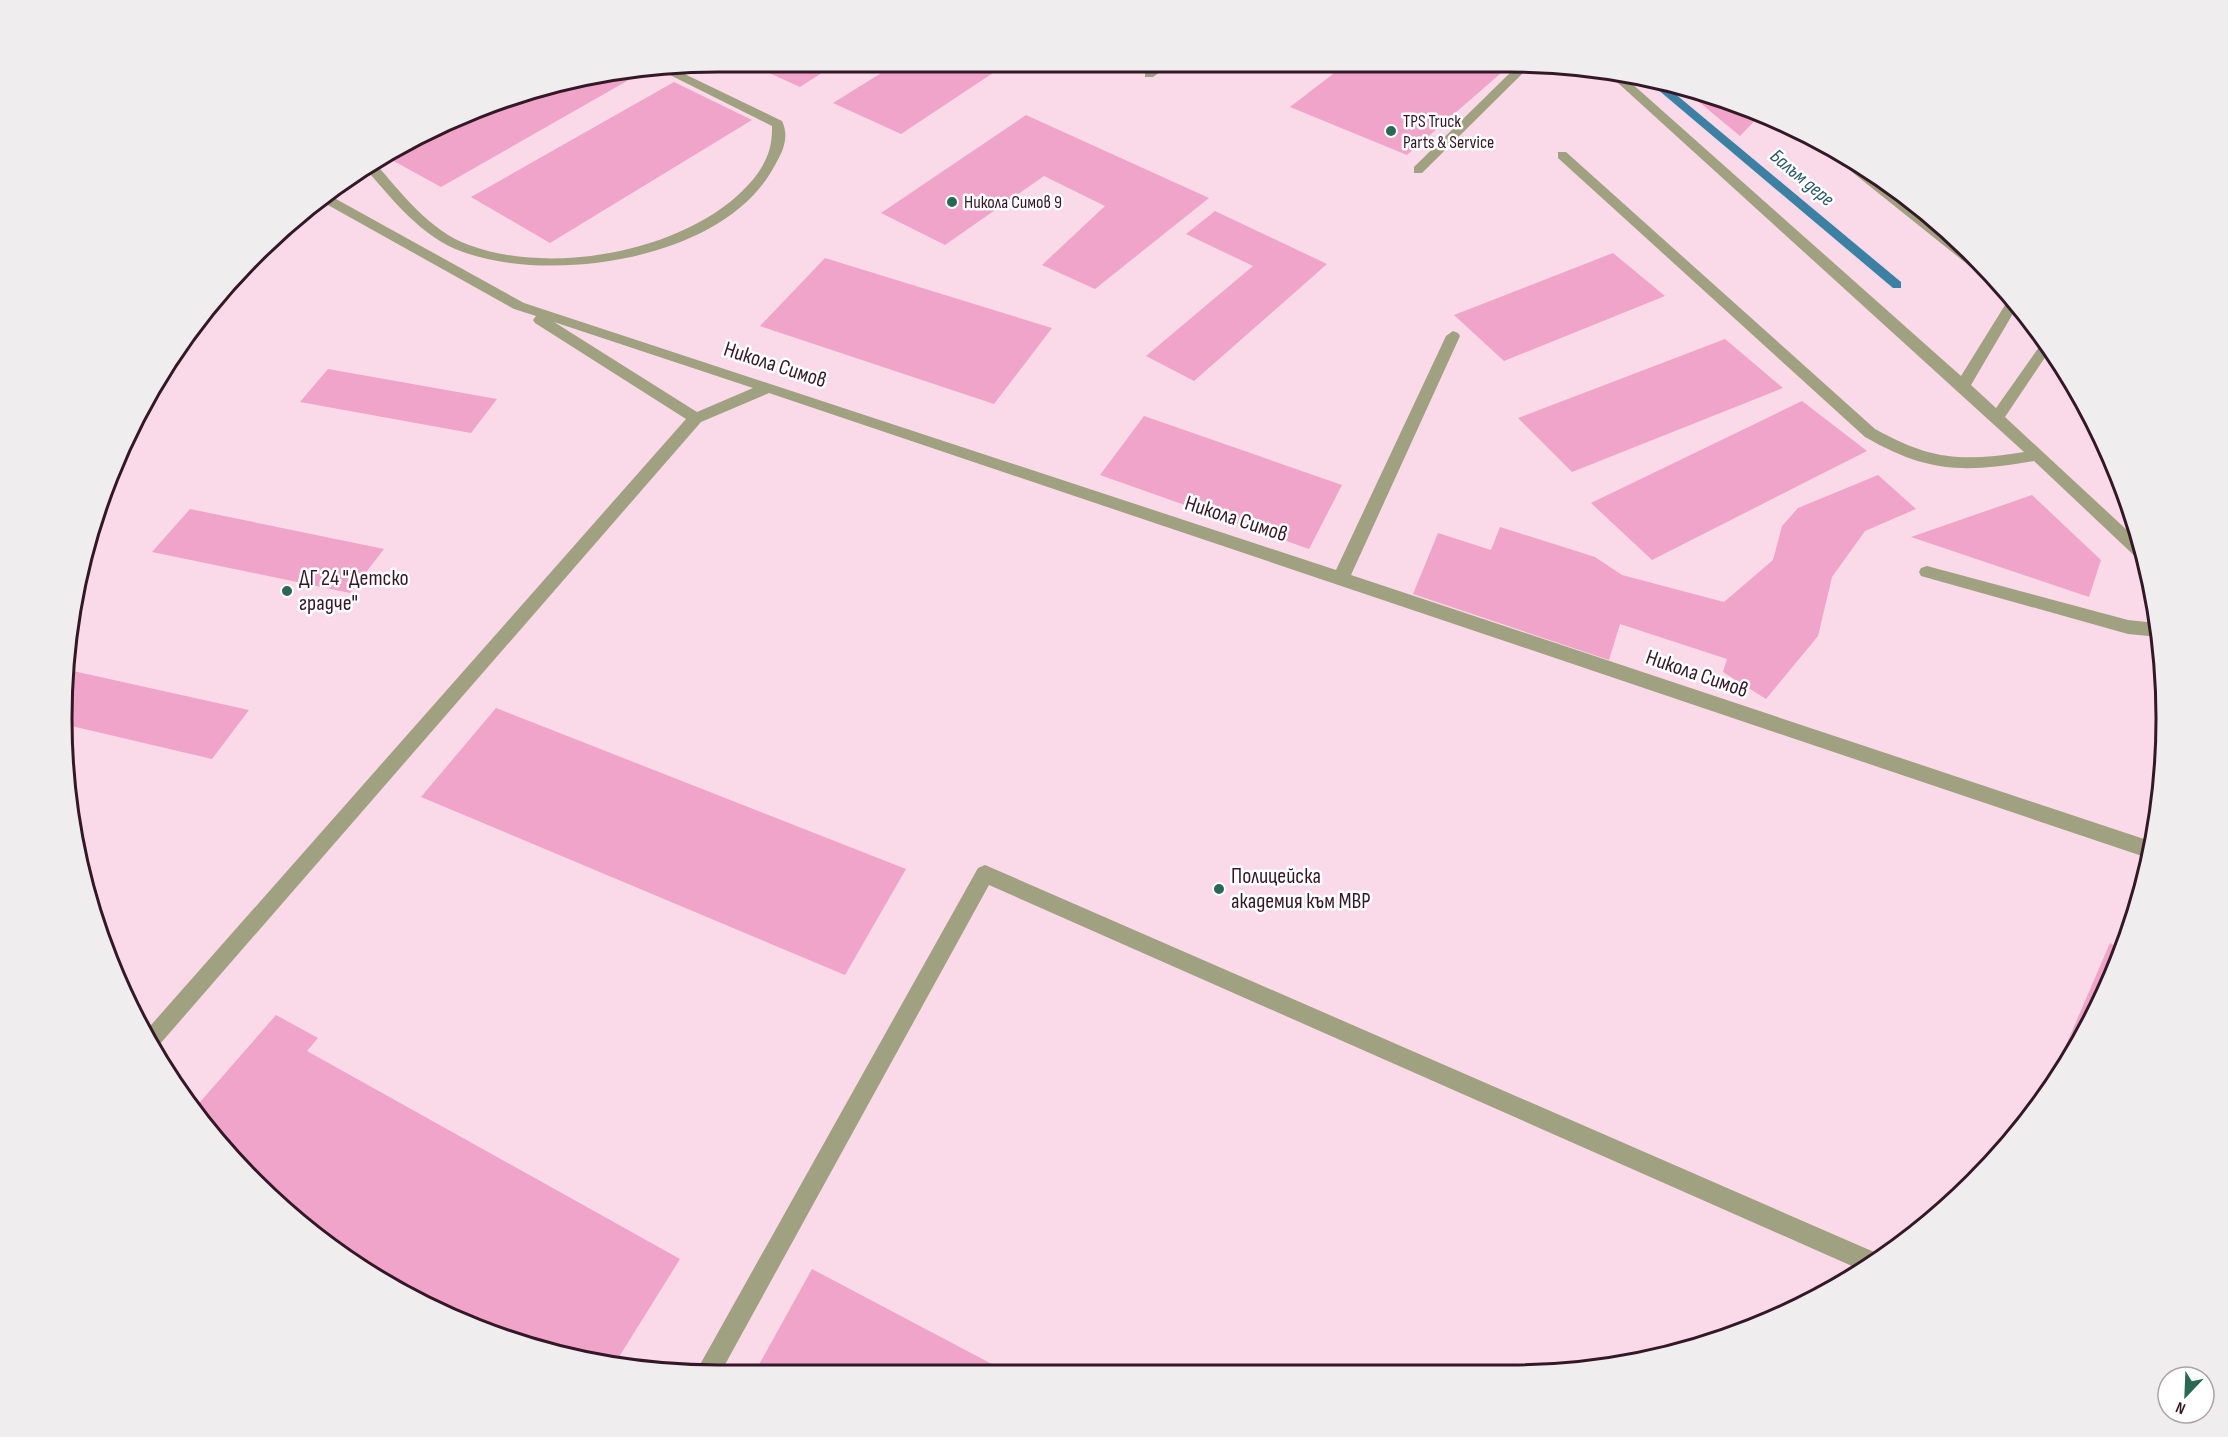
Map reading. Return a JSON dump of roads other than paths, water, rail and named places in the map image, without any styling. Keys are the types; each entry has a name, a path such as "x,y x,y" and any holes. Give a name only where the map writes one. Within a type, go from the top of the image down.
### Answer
{"street":[{"path":"1149,75 1154,72"},
{"path":"1418,170 1518,72"},
{"path":"375,171 441,237 483,254 533,262 588,260 636,251 680,236 725,212 757,185 777,150 778,124 673,73"},
{"path":"1624,82 1964,386 2132,544"},
{"path":"1562,155 1870,433 1900,451 1944,464 1976,465 2036,455"},
{"name":"Никола Симов","path":"331,202 519,306 770,387 2143,848"},
{"path":"1898,202 1940,235"},
{"path":"519,306 696,418"},
{"path":"1964,386 2009,309"},
{"path":"1341,578 1453,336"},
{"path":"1997,417 2042,352"},
{"path":"156,1035 696,418 770,387"},
{"path":"1927,572 2128,627 2149,629"},
{"path":"712,1365 985,874 1864,1259"}],"waterway":[{"name":"Балъм дере","path":"1665,91 1897,285"}],"place":[{"name":"TPS Truck Parts & Service","path":"1391,131"},
{"name":"Никола Симов 9","path":"952,202"},
{"name":"ДГ 24 \"Детско градче\"","path":"287,591"},
{"name":"Полицейска академия към МВР","path":"1219,889"}]}
